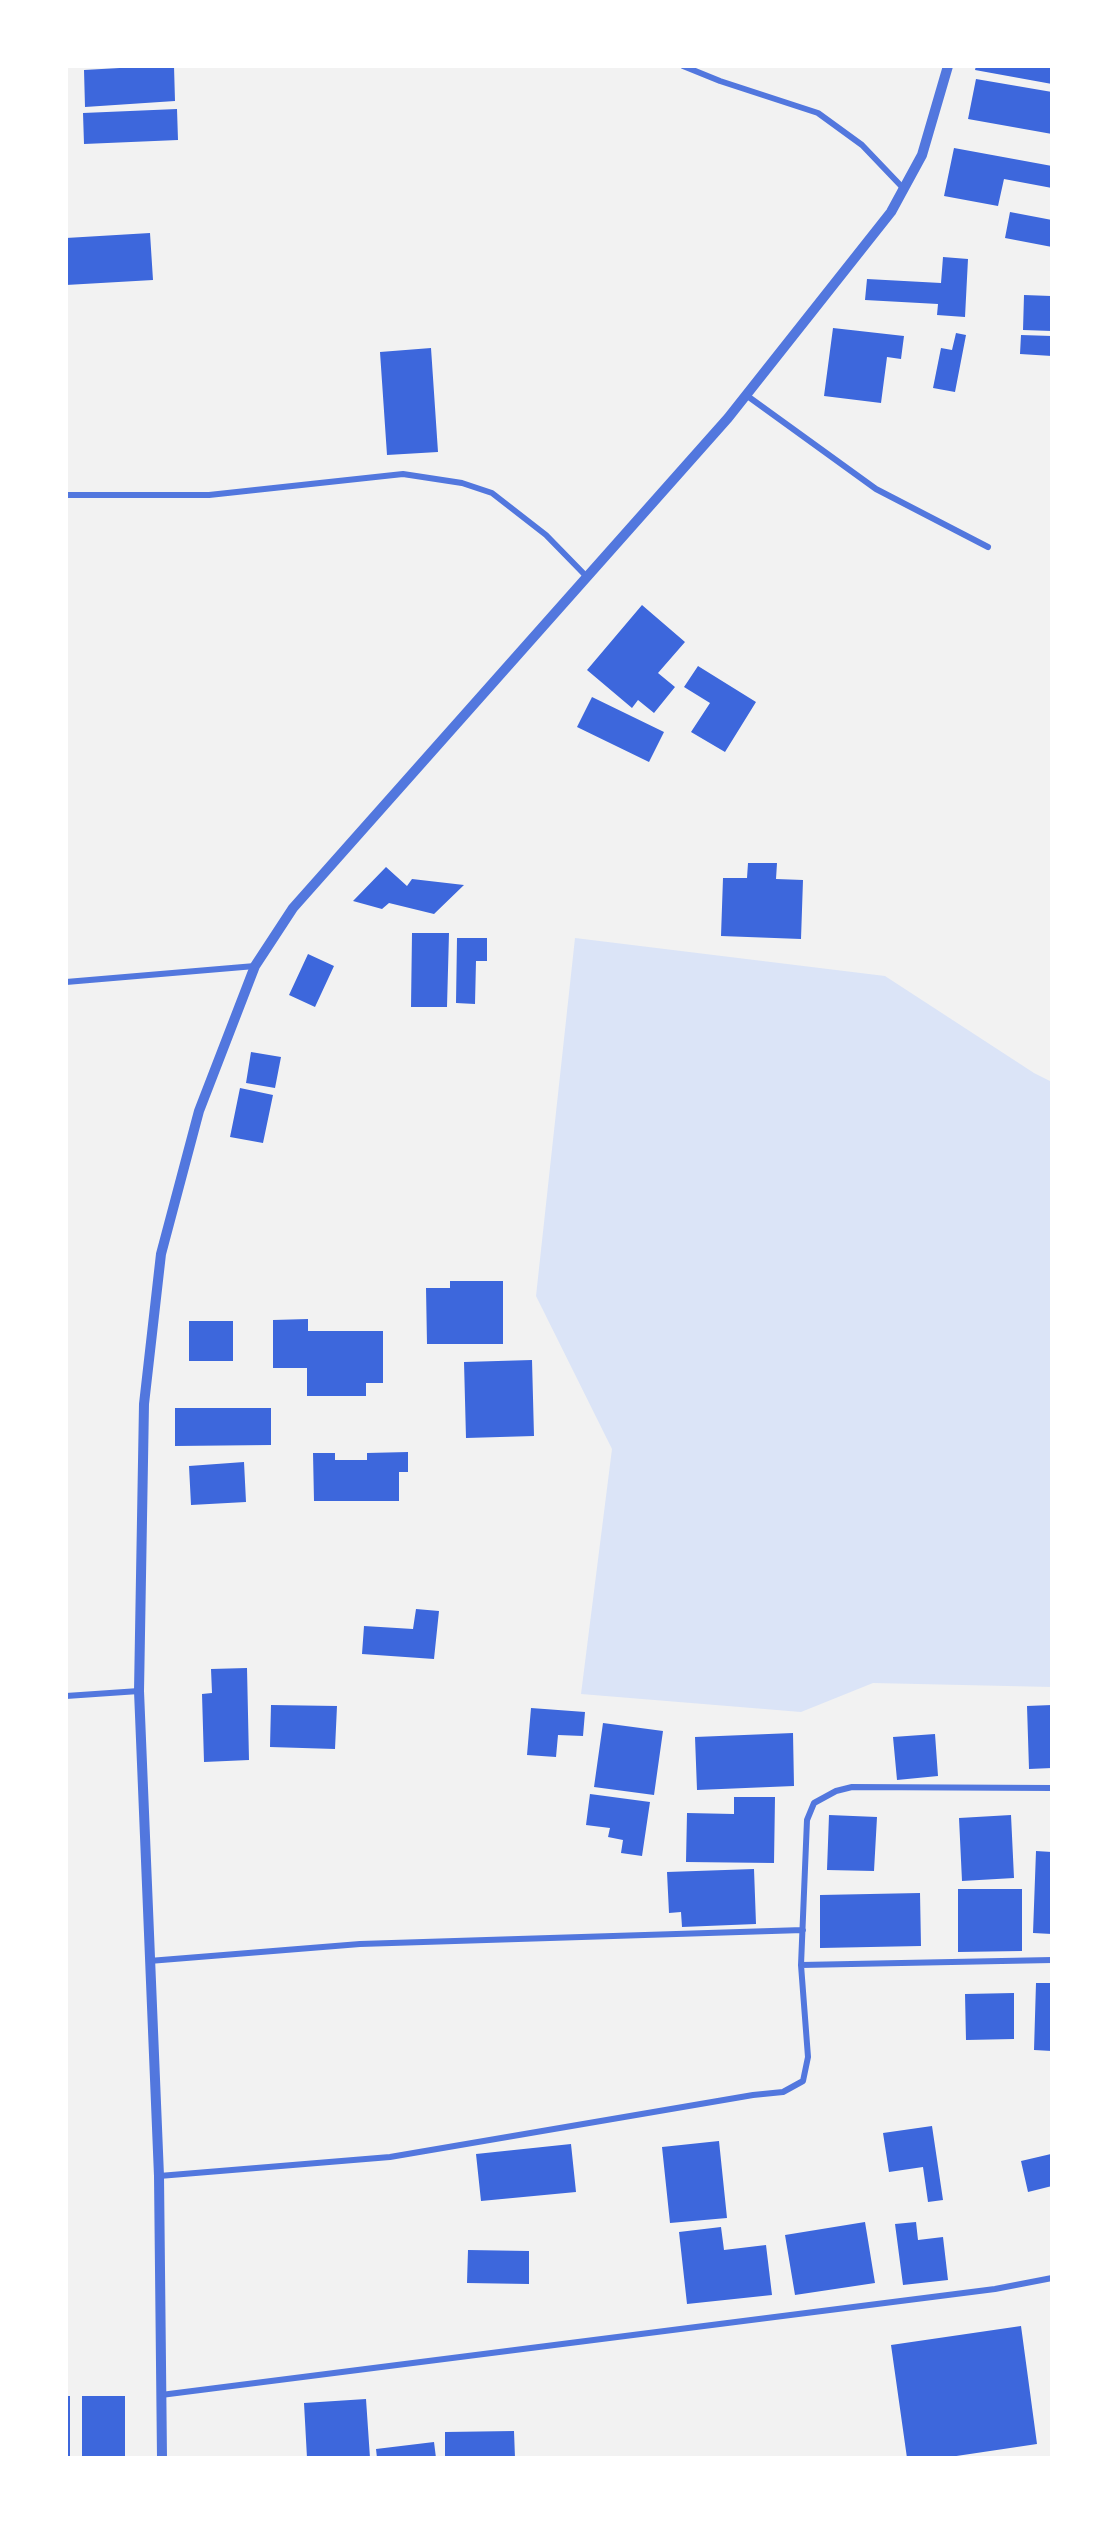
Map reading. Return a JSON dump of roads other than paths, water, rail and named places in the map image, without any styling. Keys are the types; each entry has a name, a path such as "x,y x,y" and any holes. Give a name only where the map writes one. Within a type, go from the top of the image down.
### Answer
{"street":[{"path":"683,66 720,81 818,113 862,145 904,189"},
{"path":"162,2458 159,2176 139,1690 144,1404 161,1254 199,1111 255,966 293,908 746,395 891,212 922,155 948,66"},
{"path":"746,395 876,489 988,547"},
{"path":"66,495 209,495 403,474 462,483 492,493 546,535 587,577"},
{"path":"66,982 255,966"},
{"path":"66,1696 139,1690"},
{"path":"159,2176 390,2157 753,2095 783,2092 803,2081 808,2056 801,1965 807,1820 814,1803 836,1791 852,1787 1052,1788"},
{"path":"149,1960 360,1944 803,1930"},
{"path":"801,1965 1052,1960"},
{"path":"162,2394 995,2289 1052,2278"}]}
